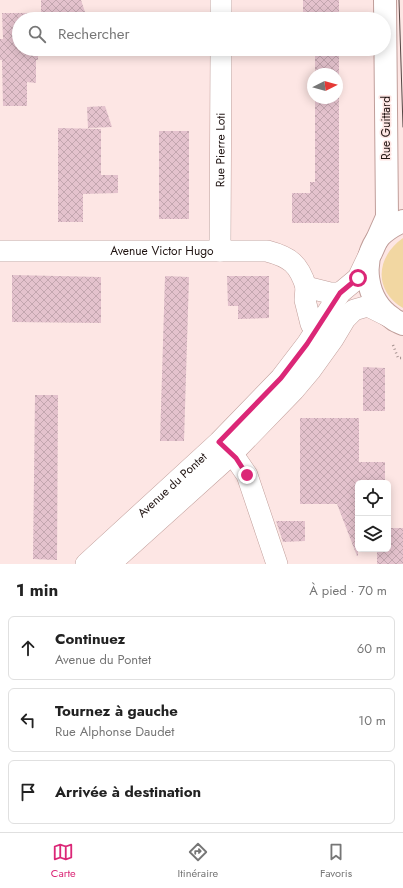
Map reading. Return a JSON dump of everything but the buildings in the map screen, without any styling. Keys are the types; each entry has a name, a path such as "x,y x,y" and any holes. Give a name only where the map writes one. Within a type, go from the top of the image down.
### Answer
{"main road":[{"name":"Rue Guittard","path":"385,0 385,12"},
{"name":"Rue Guittard","path":"371,252 387,216 386,56"},
{"path":"403,221 392,225 379,237 371,252 367,271 370,289 378,306 397,321 403,338"}],"street":[{"path":"221,0 221,12"},
{"name":"Rue Pierre Loti","path":"220,251 221,56"},
{"name":"Avenue Victor Hugo","path":"0,251 267,251 282,255 292,260 299,268 306,287 305,300 311,324 325,334"},
{"name":"Avenue du Pontet","path":"325,334 340,293 358,278 371,252"},
{"path":"306,287 330,293 340,293"},
{"name":"Avenue du Pontet","path":"110,564 225,448 281,378 325,334 354,310 360,307 368,306 397,321"},
{"path":"225,448 247,475 277,564"},
{"name":"Avenue du Pontet","path":"86,564 225,448"}],"shaded area":[{"path":"403,238 403,308 393,301 387,292 383,283 382,273 383,264 387,254"}],"tram line":[{"path":"399,0 403,127"}],"route":[{"path":"247,475 236,458 219,442 281,378 307,344 332,303 340,293 358,278"}]}
